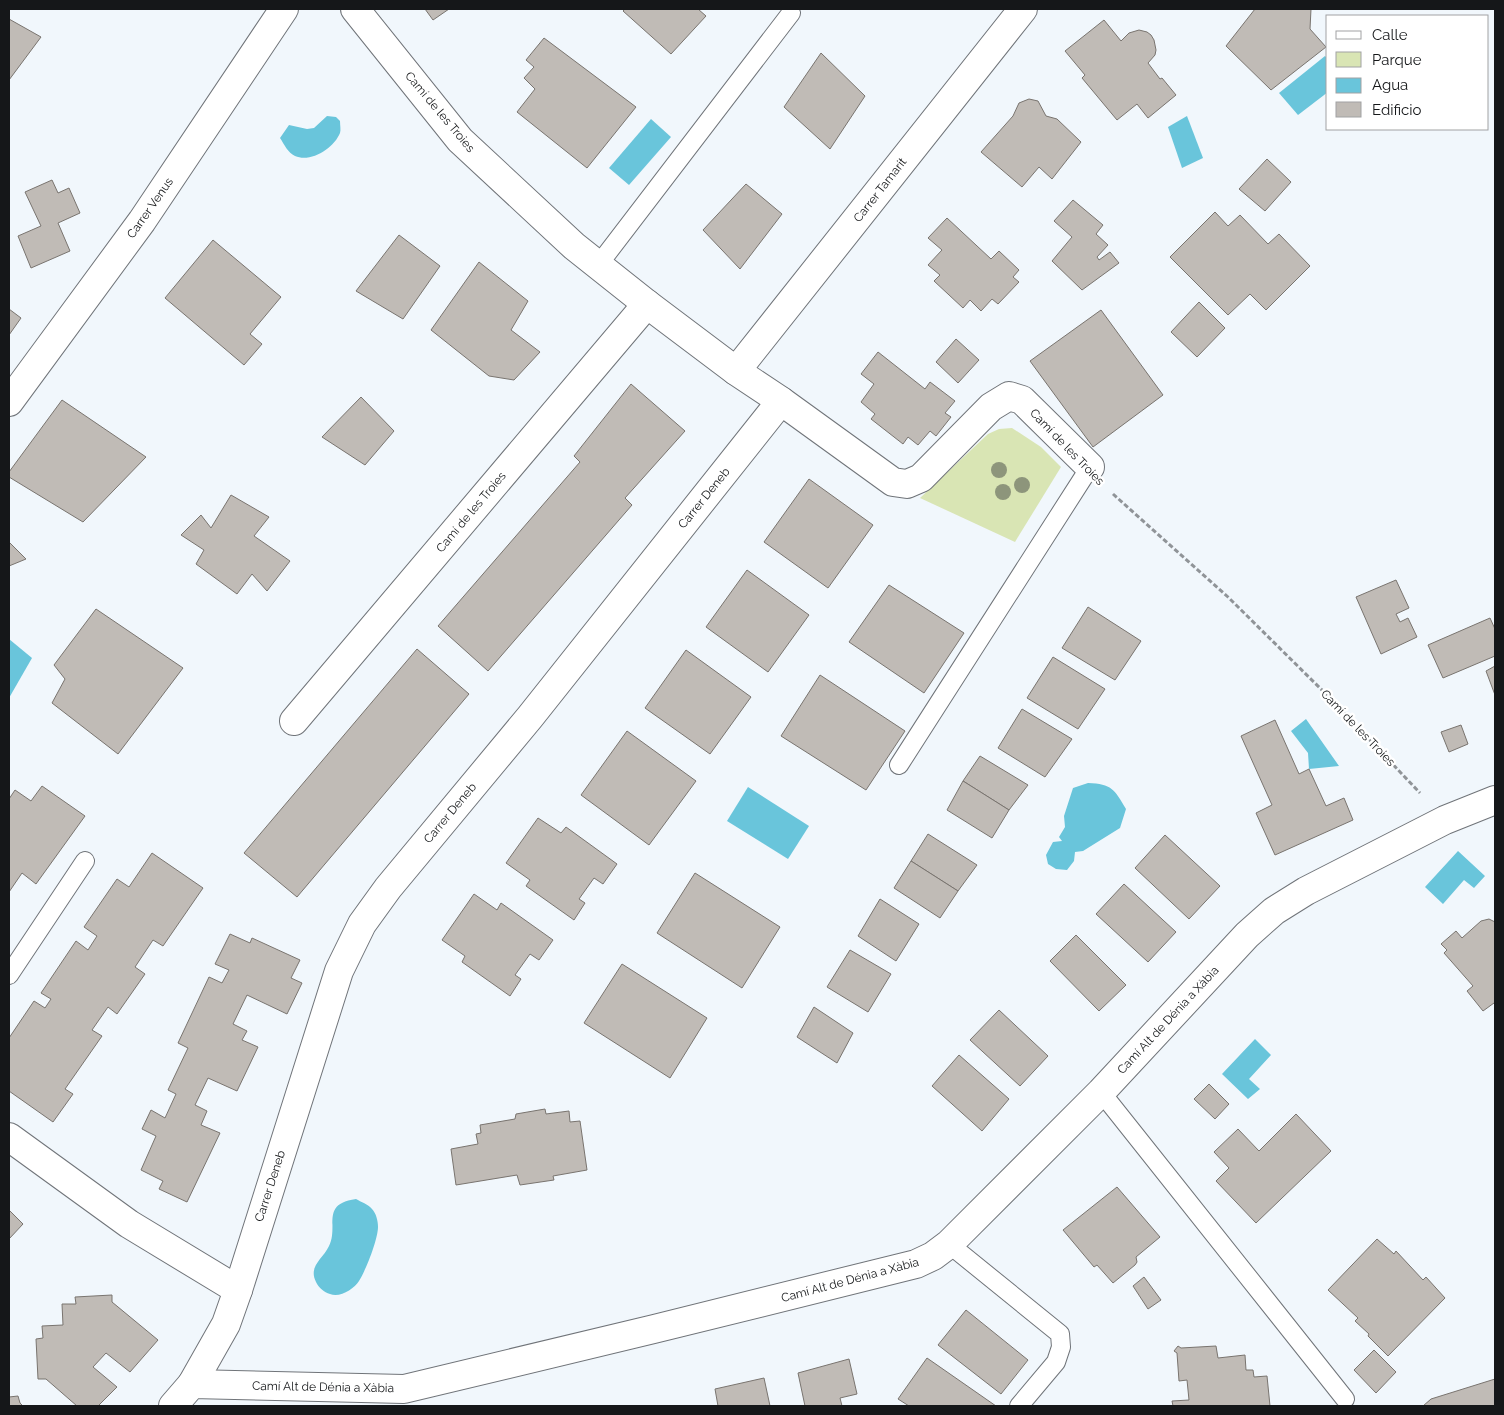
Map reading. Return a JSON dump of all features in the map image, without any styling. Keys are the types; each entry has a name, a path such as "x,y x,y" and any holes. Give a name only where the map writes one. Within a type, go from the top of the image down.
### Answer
{"street":[{"name":"Carrer Venus","path":"9,402 142,221 284,9"},
{"name":"Camí de les Troies","path":"355,9 460,140 574,246 647,304 736,370 893,482 907,484 921,478 991,407 1009,396 1022,400 1090,467"},
{"name":"Carrer Tamarit","path":"736,370 1023,9"},
{"name":"Camí de les Troies","path":"294,721 647,304"},
{"name":"Carrer Deneb","path":"192,1384 226,1324 339,971 362,924 388,888 530,717 781,401"},
{"name":"Camí Alt de Dénia a Xàbia","path":"192,1384 404,1398 654,1329 908,1266 933,1256 949,1244 1101,1092 1247,935 1274,911 1306,891 1446,820 1495,800"},
{"path":"9,1137 129,1224 238,1290"},
{"path":"174,1406 192,1384"}],"lane":[{"path":"599,264 791,13"},
{"path":"899,765 1090,467"},
{"path":"9,975 85,861"},
{"path":"1101,1092 1345,1399"},
{"path":"949,1244 1060,1334 1061,1348 1056,1362 1019,1406"}],"path":[{"name":"Camí de les Troies","path":"1090,467 1107,488 1228,597 1329,697 1446,820"}],"green space":[{"path":"1012,428 1041,447 1061,467 1015,542 920,498 988,434 999,429"}],"water":[{"path":"1326,57 1326,94 1298,115 1279,93"},
{"path":"327,116 336,117 340,121 340,133 333,144 315,156 301,158 290,153 280,138 289,125 307,129 314,128"},
{"path":"1187,116 1203,158 1182,168 1168,127"},
{"path":"651,119 671,137 629,185 609,168"},
{"path":"9,639 32,658 9,698"},
{"path":"1306,719 1339,766 1309,769 1308,753 1291,731"},
{"path":"1088,783 1107,786 1115,792 1126,809 1120,828 1083,851 1075,852 1074,861 1067,870 1056,869 1048,864 1046,855 1053,842 1062,841 1059,837 1065,827 1064,816 1073,788"},
{"path":"748,787 809,826 788,859 727,821"},
{"path":"1458,851 1485,876 1474,888 1464,880 1443,904 1425,887"},
{"path":"1255,1039 1271,1055 1249,1079 1260,1089 1248,1099 1222,1074"},
{"path":"356,1199 369,1206 375,1213 378,1225 376,1239 368,1262 357,1284 342,1294 330,1294 322,1290 316,1282 314,1276 315,1267 332,1238 334,1211 345,1202"}],"building":[{"path":"425,9 449,9 433,20"},
{"path":"625,9 698,9 706,16 671,54 623,11"},
{"path":"1255,9 1311,9 1310,29 1326,47 1271,90 1226,46"},
{"path":"9,19 41,37 9,80"},
{"path":"1104,20 1121,41 1129,33 1139,30 1147,32 1154,40 1155,55 1148,63 1160,79 1162,78 1176,95 1148,118 1137,104 1117,120 1082,78 1085,75 1065,51"},
{"path":"544,38 636,107 587,168 517,112 535,89 524,78 534,67 526,60"},
{"path":"821,53 865,96 830,149 784,107"},
{"path":"1029,99 1038,101 1046,116 1057,119 1081,142 1052,179 1039,167 1022,187 981,152 1013,116 1019,103"},
{"path":"1267,159 1291,182 1265,211 1239,189"},
{"path":"52,180 58,193 69,188 80,213 58,223 70,251 31,268 18,236 41,226 25,192"},
{"path":"746,184 782,214 740,269 703,230"},
{"path":"1073,200 1103,225 1096,234 1108,245 1097,257 1099,260 1110,252 1119,263 1082,290 1052,261 1072,237 1054,221"},
{"path":"1215,212 1228,226 1240,215 1268,244 1279,234 1310,266 1266,310 1250,294 1228,315 1170,257"},
{"path":"947,218 991,259 999,251 1019,270 1013,277 1019,282 998,304 992,299 981,311 970,300 963,308 934,281 940,275 928,265 942,250 928,238"},
{"path":"399,235 440,266 403,319 356,291"},
{"path":"213,240 281,297 250,334 262,344 244,365 165,298"},
{"path":"479,262 528,301 511,330 540,352 514,380 489,376 431,330"},
{"path":"1199,302 1225,328 1197,357 1171,332"},
{"path":"9,309 21,318 9,335"},
{"path":"1101,310 1163,395 1093,447 1030,361"},
{"path":"956,339 979,360 958,383 936,362"},
{"path":"878,352 925,389 930,382 955,401 945,413 951,417 936,436 930,431 918,445 908,437 903,444 871,419 875,414 861,402 874,384 861,374"},
{"path":"631,384 685,431 625,498 632,505 488,671 438,626 580,462 574,456"},
{"path":"361,397 394,431 365,465 322,437"},
{"path":"62,400 146,457 83,522 9,477 9,472"},
{"path":"809,479 873,525 828,588 764,542"},
{"path":"231,495 269,517 254,536 290,561 267,591 252,574 237,594 196,564 204,550 181,535 201,515 211,528"},
{"path":"9,542 26,559 9,566"},
{"path":"747,570 809,615 768,672 706,627"},
{"path":"1396,580 1409,608 1396,614 1400,622 1408,618 1417,637 1381,654 1356,597"},
{"path":"889,585 964,633 924,693 849,642"},
{"path":"1088,607 1141,641 1115,680 1062,648"},
{"path":"96,609 183,668 118,754 52,703 65,679 54,665"},
{"path":"1490,618 1495,629 1495,656 1443,678 1428,645"},
{"path":"417,649 469,694 297,897 244,853"},
{"path":"686,650 751,697 710,754 645,708"},
{"path":"1053,657 1105,689 1078,729 1027,698"},
{"path":"1495,666 1495,695 1486,671"},
{"path":"820,675 905,731 866,790 781,736"},
{"path":"1022,709 1072,739 1045,777 998,748"},
{"path":"1275,720 1299,774 1309,769 1326,806 1344,798 1353,820 1275,855 1256,813 1272,805 1241,736"},
{"path":"1461,725 1468,744 1449,752 1441,732"},
{"path":"627,731 696,781 649,845 581,795"},
{"path":"980,756 1028,785 1009,810 963,781"},
{"path":"963,781 1009,810 992,838 947,810"},
{"path":"42,786 85,816 36,884 22,873 9,892 9,799 15,790 31,801"},
{"path":"538,818 561,833 566,827 617,864 603,884 594,878 579,899 585,903 574,920 526,886 530,880 506,863"},
{"path":"928,834 977,865 958,891 911,861"},
{"path":"1165,835 1220,886 1189,919 1135,868"},
{"path":"152,853 203,888 163,946 153,940 135,967 145,974 117,1014 108,1007 92,1030 102,1036 65,1089 73,1094 53,1122 9,1091 9,1038 34,1001 45,1008 51,999 41,993 76,941 88,950 97,936 84,927 117,879 129,887"},
{"path":"911,861 958,891 940,918 894,888"},
{"path":"695,873 780,927 742,988 657,933"},
{"path":"1124,884 1176,932 1148,962 1096,914"},
{"path":"474,894 497,910 501,903 553,940 539,960 530,954 515,975 521,979 510,996 462,962 465,956 442,940"},
{"path":"880,899 919,924 896,961 858,936"},
{"path":"1489,919 1495,922 1495,1005 1494,1003 1483,1011 1467,991 1473,986 1444,953 1447,950 1441,944 1456,931 1462,938 1481,921"},
{"path":"230,934 250,943 252,938 300,960 291,978 302,983 287,1014 247,995 233,1024 247,1031 242,1040 258,1047 237,1091 208,1078 195,1105 207,1111 201,1125 220,1133 187,1202 159,1189 163,1181 141,1170 156,1136 142,1129 151,1110 165,1118 176,1094 168,1090 188,1048 178,1043 209,977 222,983 229,970 215,964"},
{"path":"1076,935 1126,985 1099,1011 1050,961"},
{"path":"850,950 891,974 868,1012 827,987"},
{"path":"622,964 707,1018 670,1078 584,1023"},
{"path":"814,1007 853,1033 837,1063 797,1037"},
{"path":"999,1010 1048,1056 1020,1086 970,1040"},
{"path":"959,1055 1009,1099 982,1131 932,1086"},
{"path":"1209,1084 1229,1104 1215,1119 1194,1099"},
{"path":"545,1109 546,1114 569,1111 570,1122 580,1121 587,1170 553,1176 554,1180 520,1185 517,1175 456,1185 451,1149 478,1144 476,1134 481,1133 480,1125 515,1119 516,1114"},
{"path":"1296,1114 1331,1151 1256,1223 1216,1181 1229,1168 1214,1152 1238,1129 1259,1151"},
{"path":"1117,1187 1160,1237 1136,1257 1137,1262 1135,1265 1113,1283 1097,1265 1094,1267 1063,1230"},
{"path":"9,1210 23,1224 9,1239"},
{"path":"1377,1239 1394,1254 1396,1251 1423,1280 1426,1277 1445,1298 1388,1356 1355,1321 1358,1318 1328,1290"},
{"path":"1144,1277 1161,1300 1148,1309 1133,1286"},
{"path":"112,1295 112,1302 158,1340 130,1372 106,1353 93,1367 117,1387 98,1406 77,1406 46,1379 38,1379 36,1339 43,1338 42,1326 63,1325 62,1304 76,1304 75,1297"},
{"path":"966,1310 1028,1360 1001,1394 938,1345"},
{"path":"1178,1346 1181,1348 1216,1346 1218,1358 1245,1355 1246,1370 1253,1370 1254,1377 1267,1376 1270,1406 1173,1406 1172,1401 1189,1400 1187,1380 1179,1381 1177,1353 1174,1351"},
{"path":"1374,1350 1396,1372 1376,1393 1354,1370"},
{"path":"927,1358 996,1406 909,1406 898,1399"},
{"path":"849,1359 857,1394 840,1398 842,1406 805,1406 798,1373"},
{"path":"764,1378 770,1406 718,1406 715,1389"},
{"path":"1495,1379 1495,1406 1423,1406 1431,1399"},
{"path":"18,1396 23,1406 9,1406 9,1397"}]}
